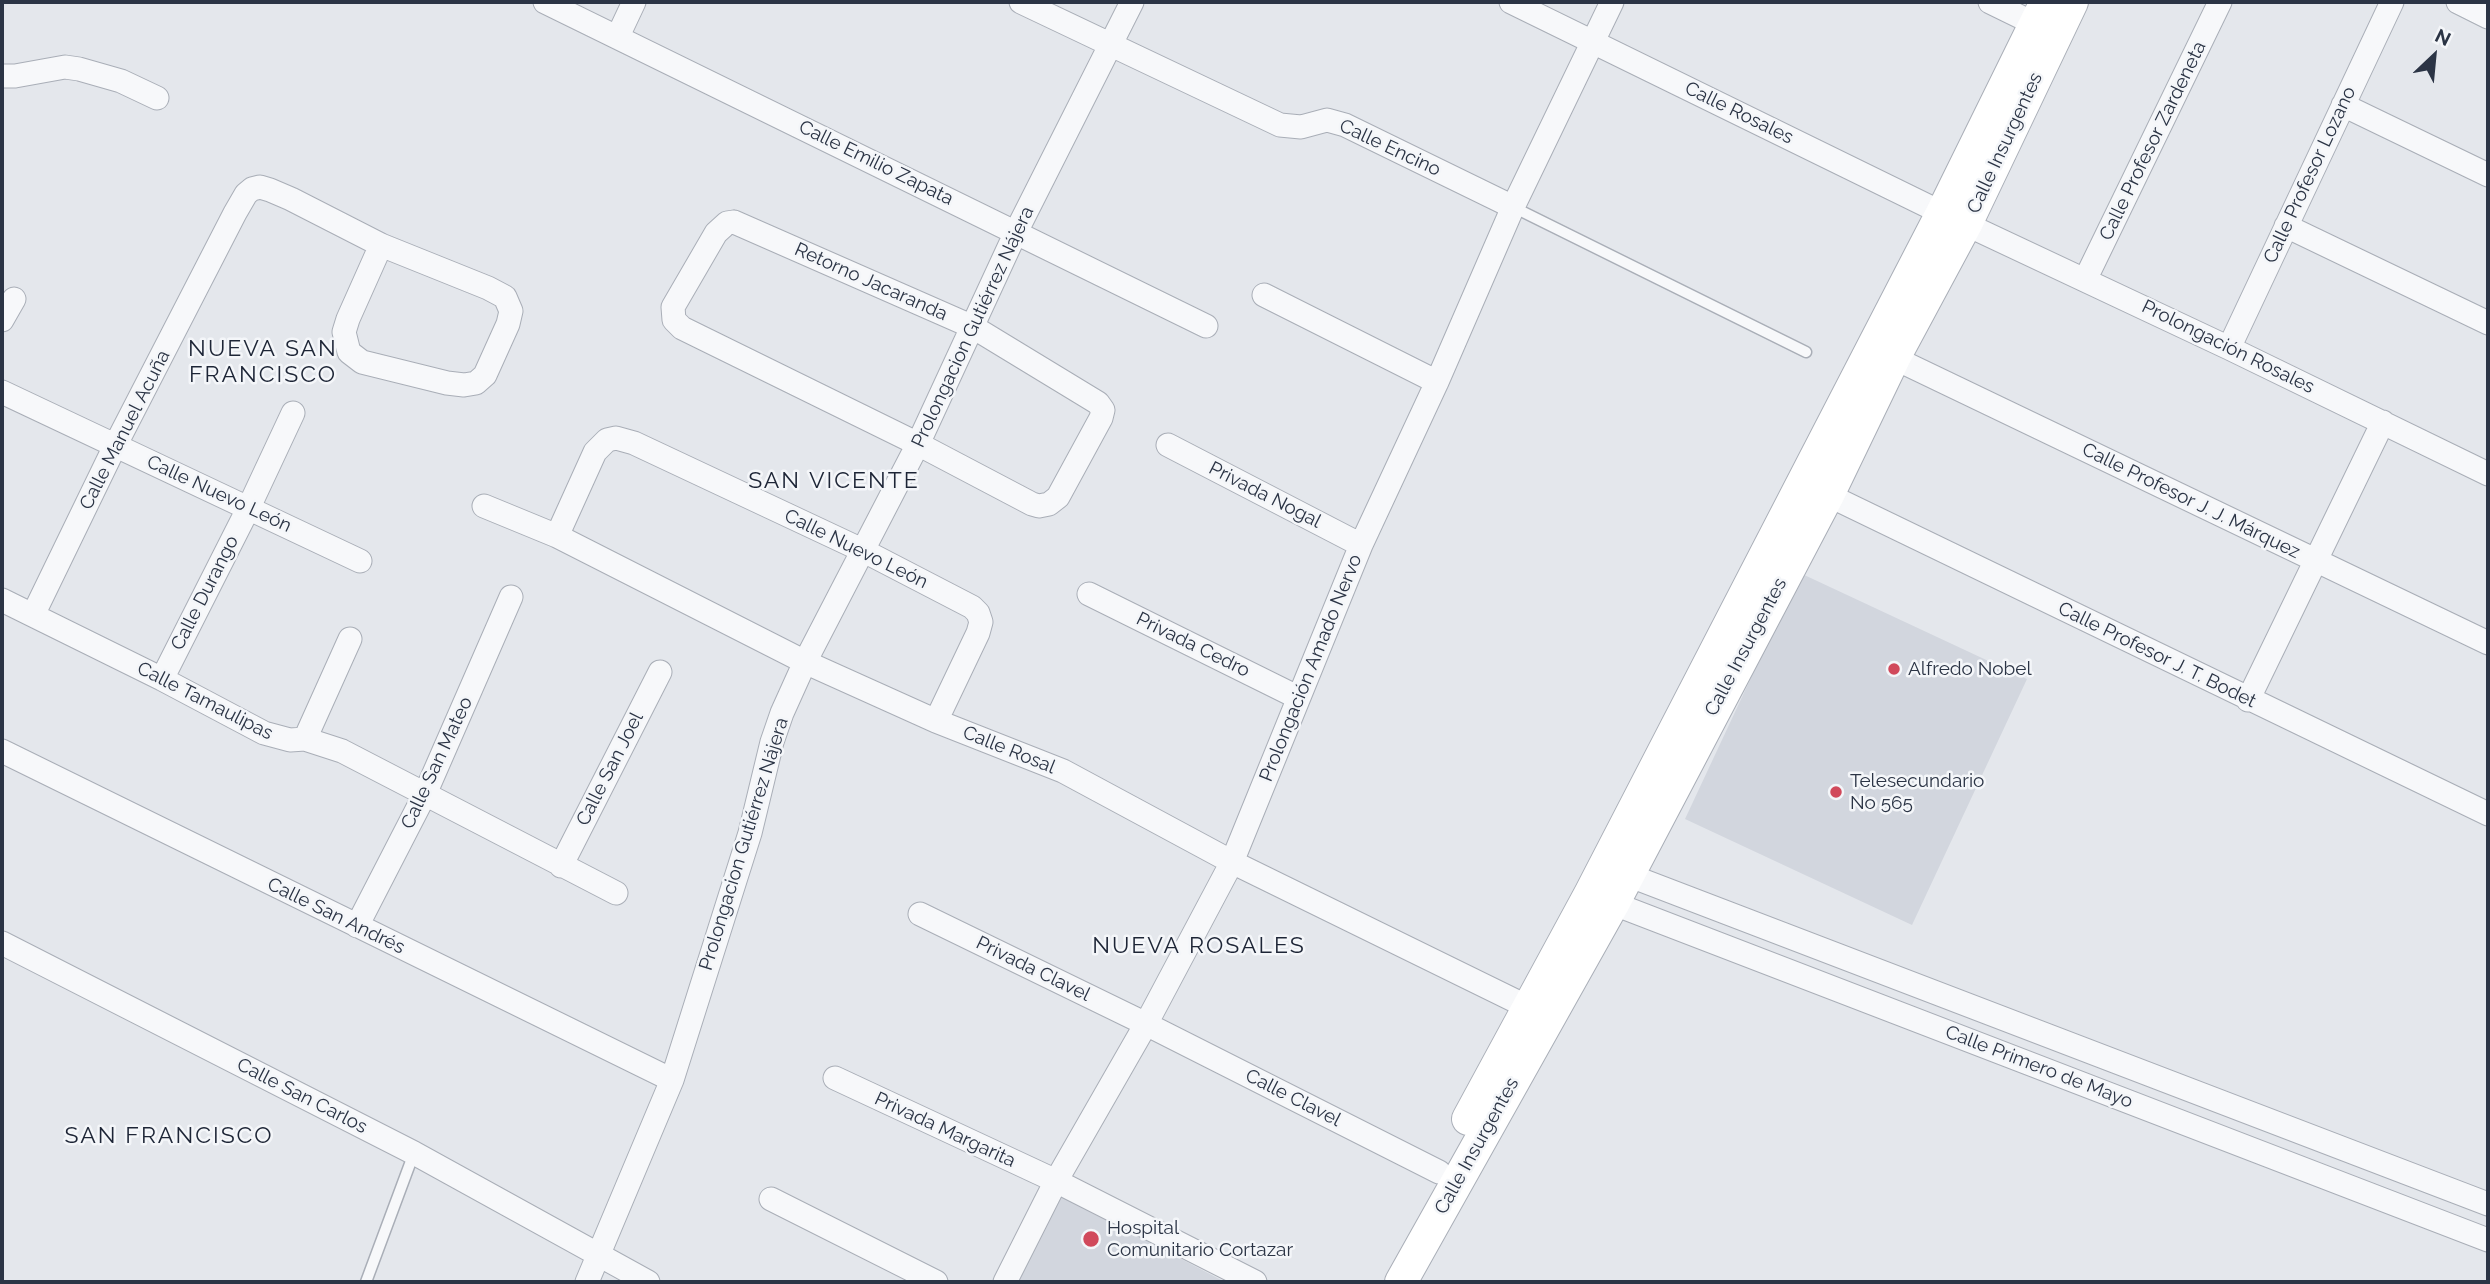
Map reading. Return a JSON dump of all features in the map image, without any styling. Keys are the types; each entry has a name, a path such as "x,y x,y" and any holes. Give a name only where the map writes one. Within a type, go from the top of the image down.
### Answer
{"main road":[{"name":"Calle Insurgentes","path":"1401,1282 1954,218 2072,2"},
{"name":"Calle Insurgentes","path":"1616,870 1828,495 1894,358 2041,13"},
{"name":"Calle Insurgentes","path":"1378,1282 1439,1172 1539,1012"}],"street":[{"name":"Calle Emilio Zapata","path":"545,2 1206,326"},
{"path":"618,36 635,2"},
{"name":"Calle Encino","path":"1021,2 1280,125 1301,127 1327,120 1345,125 1513,207"},
{"name":"Prolongacion Gutiérrez Nájera","path":"587,1282 672,1080 750,833 772,742 782,713 805,662 918,444 1016,232 1132,2"},
{"name":"Calle Rosales","path":"1511,2 1954,218"},
{"name":"Prolongación Amado Nervo","path":"1005,1282 1056,1181 1146,1024 1232,862 1361,545 1437,382 1513,207 1612,2"},
{"path":"1990,2 2041,13"},
{"name":"Calle Profesor Zardeneta","path":"2085,280 2220,2"},
{"name":"Calle Profesor Lozano","path":"2229,348 2392,2"},
{"path":"2458,2 2488,17"},
{"path":"2,76 65,68 79,69 121,81 157,98"},
{"path":"2343,105 2488,175"},
{"name":"Calle Manuel Acuña","path":"33,615 115,446 246,194 260,187 270,190 380,245"},
{"name":"Prolongación Rosales","path":"1954,218 2488,474"},
{"name":"Retorno Jacaranda","path":"734,222 973,327 1098,403 1103,410 1064,489 1049,504 1039,506 918,444 682,328 674,320 673,307 716,233 727,223 734,222"},
{"path":"2286,226 2488,324"},
{"path":"380,245 505,297 511,311 508,324 485,375 476,383 447,383 362,362 349,352 344,332 380,245"},
{"path":"1264,295 1437,382"},
{"path":"2,320 14,299"},
{"name":"Calle Profesor J. J. Márquez","path":"1894,358 2488,643"},
{"name":"Calle Nuevo León","path":"2,392 359,561"},
{"name":"Calle Durango","path":"162,679 293,413"},
{"path":"2248,700 2383,422"},
{"name":"Calle Nuevo León","path":"557,536 595,452 607,440 616,438 634,443 864,551 972,607 978,613 981,622 978,633 936,720"},
{"name":"Privada Nogal","path":"1168,445 1361,545"},
{"name":"Calle Profesor J. T. Bodet","path":"1828,495 2488,814"},
{"name":"Calle Rosal","path":"484,506 557,536 805,662 936,720 1063,771 1232,862 1539,1012"},
{"name":"Privada Cedro","path":"1089,594 1297,697"},
{"name":"Calle San Mateo","path":"357,926 425,794 511,597"},
{"name":"Calle Tamaulipas","path":"2,600 264,733 290,740 305,739 342,751 616,893"},
{"path":"305,739 350,639"},
{"name":"Calle San Joel","path":"561,866 660,672"},
{"name":"Calle San Andrés","path":"2,751 672,1080"},
{"name":"Calle Primero de Mayo","path":"1616,870 2488,1204"},
{"name":"Calle Primero de Mayo","path":"1602,899 2488,1240"},
{"name":"Privada Clavel","path":"920,914 1146,1024"},
{"name":"Calle San Carlos","path":"2,943 414,1153 648,1282"},
{"name":"Calle Clavel","path":"1146,1024 1439,1172"},
{"name":"Privada Margarita","path":"835,1078 1056,1181 1255,1282"},
{"path":"771,1199 936,1282"}],"lane":[{"path":"1513,207 1806,352"},
{"path":"366,1282 414,1153"}],"shaded area":[{"name":"Telesecundario No 565","path":"1800,573 2027,679 1912,925 1685,819"},
{"name":"Hospital Comunitario Cortazar","path":"1060,1195 1225,1282 1016,1282"}],"place":[{"name":"Alfredo Nobel","path":"1894,669"},
{"name":"Telesecundario No 565","path":"1836,792"},
{"name":"Hospital Comunitario Cortazar","path":"1091,1239"}],"district":[{"name":"NUEVA SAN FRANCISCO","path":"263,362"},
{"name":"SAN VICENTE","path":"834,481"},
{"name":"NUEVA ROSALES","path":"1199,946"},
{"name":"SAN FRANCISCO","path":"169,1136"}]}
